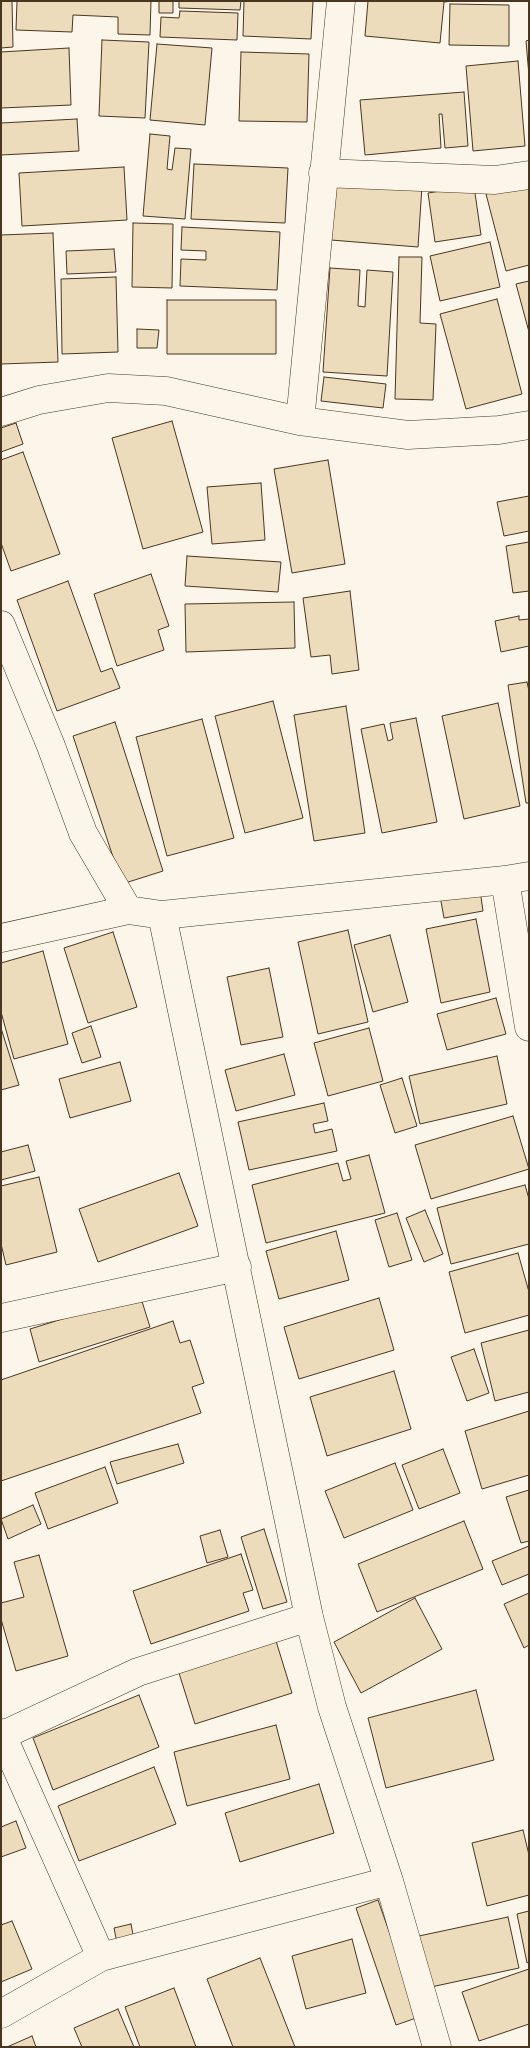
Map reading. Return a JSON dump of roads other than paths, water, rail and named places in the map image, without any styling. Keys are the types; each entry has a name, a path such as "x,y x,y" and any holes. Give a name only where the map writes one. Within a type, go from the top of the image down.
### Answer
{"street":[{"path":"300,421 341,1"},
{"path":"323,173 495,180 529,175"},
{"path":"1,412 39,400 108,388 166,391 300,421 408,435 499,430 529,425"},
{"path":"1,625 51,746 83,833 128,910"},
{"path":"1,938 128,910 162,915 517,878 529,1027"},
{"path":"162,915 309,1617 332,1707 389,1881 437,2047"},
{"path":"1,1318 237,1267"},
{"path":"101,1957 2,1735 138,1672 309,1617"},
{"path":"1,2014 101,1957 389,1881"}]}
